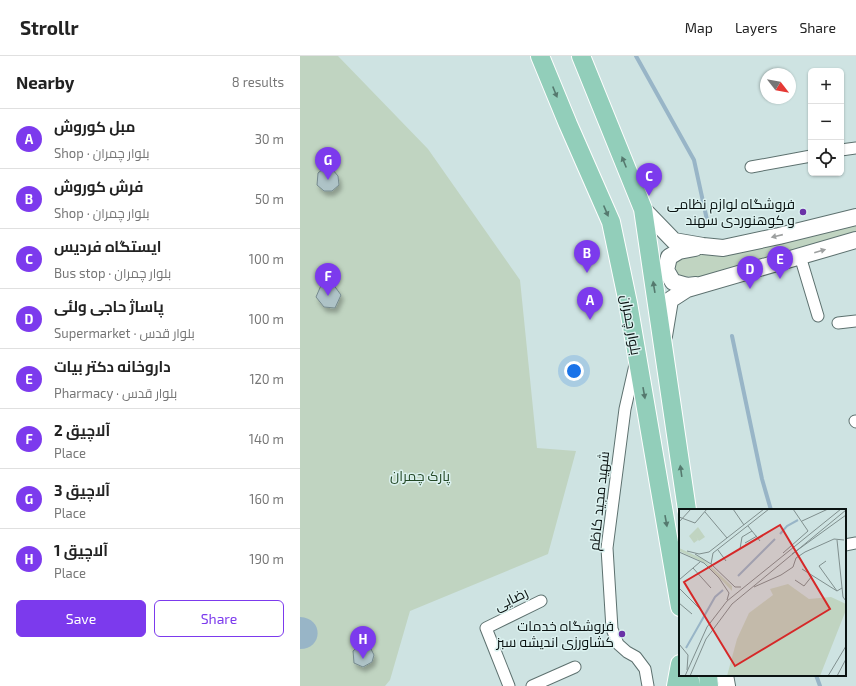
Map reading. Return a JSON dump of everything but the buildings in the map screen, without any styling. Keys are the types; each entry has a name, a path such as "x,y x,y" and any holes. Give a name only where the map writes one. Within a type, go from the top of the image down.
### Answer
{"main road":[{"name":"بلوار چمران","path":"540,56 611,222 628,303 679,601"},
{"name":"بلوار چمران","path":"581,56 642,209 687,509"},
{"path":"642,209 674,241 723,248 856,217"},
{"path":"663,345 670,300 687,289 856,240"},
{"path":"702,285 687,286 673,282 666,270 669,257 679,251 703,246"},
{"path":"676,686 679,670"},
{"path":"689,676 691,686"},
{"path":"708,676 709,686"},
{"path":"725,676 727,686"}],"street":[{"path":"844,150 856,148"},
{"path":"751,167 808,157"},
{"path":"800,256 818,316"},
{"path":"838,323 856,321"},
{"name":"شهید مجید کاظم","path":"637,355 625,409 606,548 612,629 618,644 636,658 646,669 648,686"},
{"path":"846,545 856,543"},
{"name":"رضایی","path":"509,686 486,628 541,601"},
{"path":"532,686 575,667"}],"green space":[{"name":"پارک چمران","path":"300,56 338,56 428,149 520,280 537,448 576,451 548,554 410,611 390,680 385,686 300,686"},
{"path":"856,222 856,231 699,277 681,276 676,272 675,265 679,259 688,254 727,253"}],"water":[{"path":"300,617 313,622 317,628 318,633 316,639 308,648 300,649"}],"waterway":[{"path":"636,56 694,160 707,220"},
{"path":"732,336 762,479 771,509"},
{"path":"816,676 820,686"}],"place":[{"name":"آلاچیق 3","path":"328,180"},
{"name":"ایستگاه فردیس","path":"649,196"},
{"name":"فروشگاه لوازم نظامی و کوهنوردی سهند","path":"803,212"},
{"name":"فرش کوروش","path":"587,273"},
{"name":"داروخانه دکتر بیات","path":"780,279"},
{"name":"پاساژ حاجی ولئی","path":"750,289"},
{"name":"آلاچیق 2","path":"328,296"},
{"name":"مبل کوروش","path":"590,320"},
{"name":"فروشگاه خدمات کشاورزی اندیشه سبز","path":"622,634"},
{"name":"آلاچیق 1","path":"363,659"}]}
